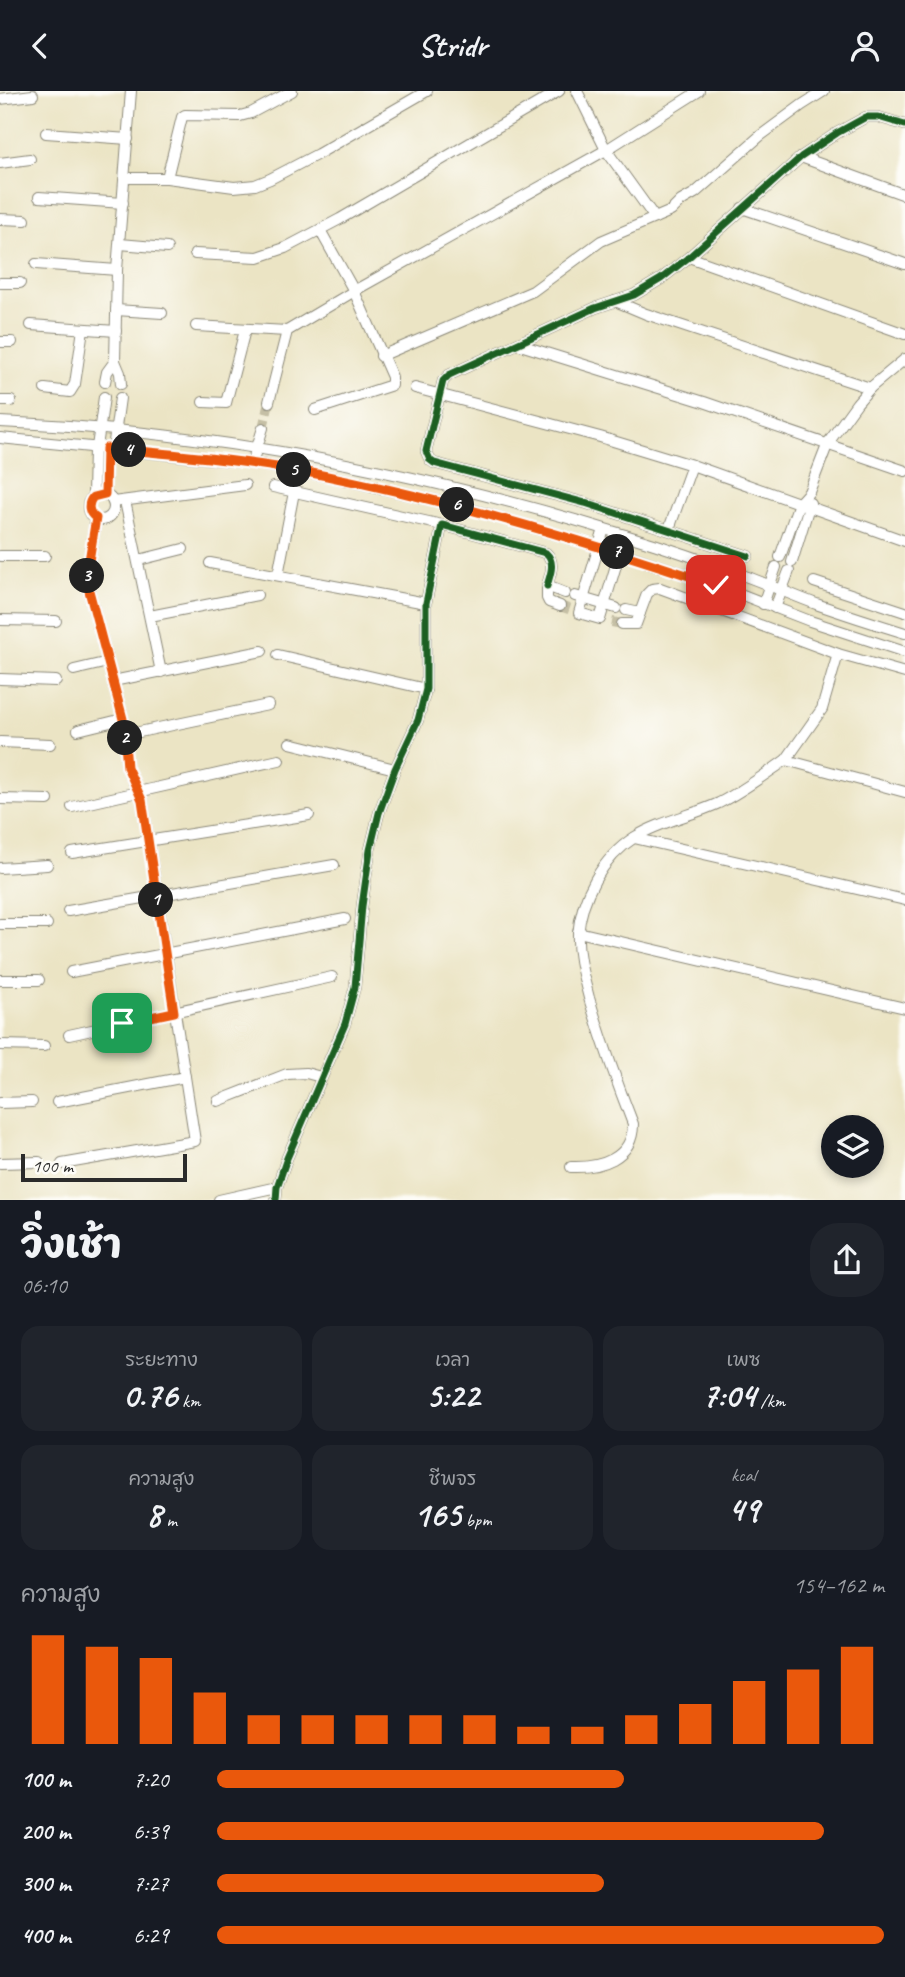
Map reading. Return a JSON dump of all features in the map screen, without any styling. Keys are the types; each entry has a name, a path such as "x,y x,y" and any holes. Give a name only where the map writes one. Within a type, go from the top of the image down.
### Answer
{"street":[{"path":"121,384 115,361 117,270 131,91"},
{"path":"167,178 182,117 240,116 292,91"},
{"path":"125,178 167,178 234,187 255,185 318,154 411,95 427,91"},
{"path":"195,254 258,257 285,248 559,91"},
{"path":"577,91 606,150 655,218"},
{"path":"196,326 287,331 606,150 699,91"},
{"path":"381,356 533,291 601,241 671,211 760,136 824,91"},
{"path":"0,99 33,95"},
{"path":"748,556 585,502 434,463 426,451 445,377 595,307 634,295 661,279 801,157 866,117 878,117 905,125"},
{"path":"46,133 128,139"},
{"path":"801,157 905,195"},
{"path":"0,163 30,159"},
{"path":"39,197 123,204"},
{"path":"742,208 905,264"},
{"path":"0,219 24,220"},
{"path":"315,410 392,385 392,377 354,292 320,230"},
{"path":"120,243 167,248"},
{"path":"689,257 905,334"},
{"path":"36,264 117,270"},
{"path":"0,283 20,283"},
{"path":"615,301 646,314 870,388"},
{"path":"116,310 162,313"},
{"path":"31,325 116,331"},
{"path":"46,389 69,392 75,384 83,329"},
{"path":"203,402 226,403 245,330"},
{"path":"269,403 287,331"},
{"path":"0,342 12,342"},
{"path":"517,344 633,379 905,471"},
{"path":"763,604 799,503 809,492 828,443 870,388 905,359"},
{"path":"105,382 107,372 115,361"},
{"path":"415,388 588,433 692,465 905,541"},
{"path":"104,397 99,429 102,447 109,498 114,507 111,515 104,519 92,516 89,504 93,497 102,447 116,430 120,398"},
{"path":"0,422 54,424 183,438 332,461 460,488 625,535 905,633"},
{"path":"252,463 263,428"},
{"path":"0,438 252,463 328,476 459,506 621,553 905,652"},
{"path":"668,529 692,465"},
{"path":"93,497 125,501 245,485"},
{"path":"272,487 442,525 546,553 551,558 552,565 547,599 561,606"},
{"path":"278,575 295,492"},
{"path":"775,608 811,506 809,492"},
{"path":"125,501 161,672"},
{"path":"62,1164 195,1141 142,800 127,767 123,719 88,587 87,573 96,518"},
{"path":"275,1200 287,1158 345,1024 355,987 370,850 379,813 395,769 418,720 426,689 426,604 442,525"},
{"path":"604,529 575,612 617,623 636,624 647,594 652,589 660,588 838,654 905,673"},
{"path":"600,619 625,535"},
{"path":"139,560 183,549"},
{"path":"0,557 45,556"},
{"path":"780,558 792,562"},
{"path":"210,563 426,604"},
{"path":"814,582 905,612"},
{"path":"547,586 565,593"},
{"path":"150,616 257,595"},
{"path":"579,597 640,613"},
{"path":"0,620 56,621"},
{"path":"113,681 262,651"},
{"path":"570,1167 589,1168 603,1164 618,1156 633,1137 633,1124 582,972 579,932 582,910 597,876 612,855 634,838 664,822 718,803 751,785 786,760 822,709 838,654"},
{"path":"278,655 426,689"},
{"path":"74,670 108,662"},
{"path":"0,679 56,681"},
{"path":"125,735 268,705"},
{"path":"78,730 123,719"},
{"path":"0,742 50,744"},
{"path":"290,743 395,769"},
{"path":"72,807 279,760"},
{"path":"786,760 905,792"},
{"path":"0,799 48,800"},
{"path":"72,853 309,815"},
{"path":"634,838 905,899"},
{"path":"0,868 47,865"},
{"path":"68,911 334,865"},
{"path":"71,972 345,919"},
{"path":"0,925 47,924"},
{"path":"579,932 905,1008"},
{"path":"69,1035 332,977"},
{"path":"0,980 39,979"},
{"path":"0,1045 44,1046"},
{"path":"218,1101 287,1075 306,1073 321,1077"},
{"path":"57,1102 185,1077"},
{"path":"0,1103 32,1102"},
{"path":"0,1163 39,1162"},
{"path":"219,1200 277,1187"}],"tunnel":[{"path":"263,428 269,402"},
{"path":"560,606 571,610"},
{"path":"612,622 622,624"}],"cycle path":[{"path":"748,556 585,503 434,463 426,451 443,381 449,375 595,308 634,295 661,279 801,157 837,133 866,117 878,117 905,125"},
{"path":"276,1200 277,1187 287,1158 345,1024 355,987 370,850 379,813 395,769 418,720 426,689 426,603 442,525 546,553 552,564 547,586"}],"route":[{"path":"122,1023 174,1012 142,800 127,767 123,719 88,587 87,573 96,518 92,516 89,504 93,497 105,494 106,448 252,463 328,476 459,506 534,527 716,585"}]}
